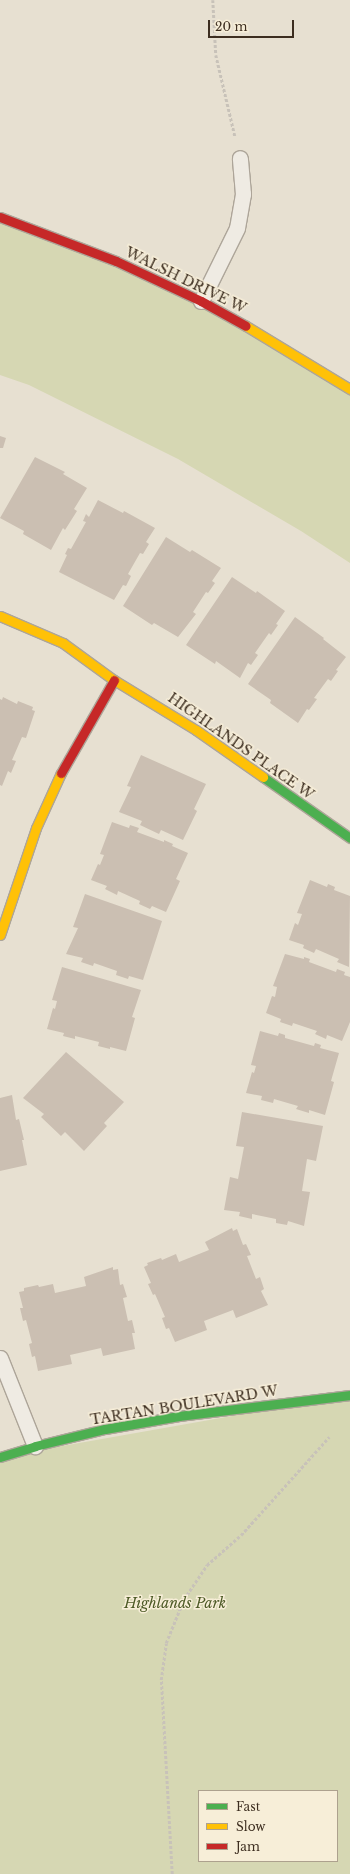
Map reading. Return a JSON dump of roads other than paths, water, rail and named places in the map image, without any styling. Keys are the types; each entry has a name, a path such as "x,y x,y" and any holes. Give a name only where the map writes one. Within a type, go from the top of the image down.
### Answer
{"street":[{"name":"WALSH DRIVE W","path":"0,217 116,261 201,301 269,338 350,389"},
{"name":"HIGHLANDS PLACE W","path":"0,616 63,643 114,680 196,730 350,838"},
{"path":"0,934 36,828 63,768 114,680"},
{"name":"TARTAN BOULEVARD W","path":"0,1457 35,1446 105,1429 179,1416 350,1395"}],"lane":[{"path":"201,301 237,228 242,194 240,158"},
{"path":"0,1358 35,1446"}],"park label":[{"name":"Highlands Park","path":"175,1603"}]}
